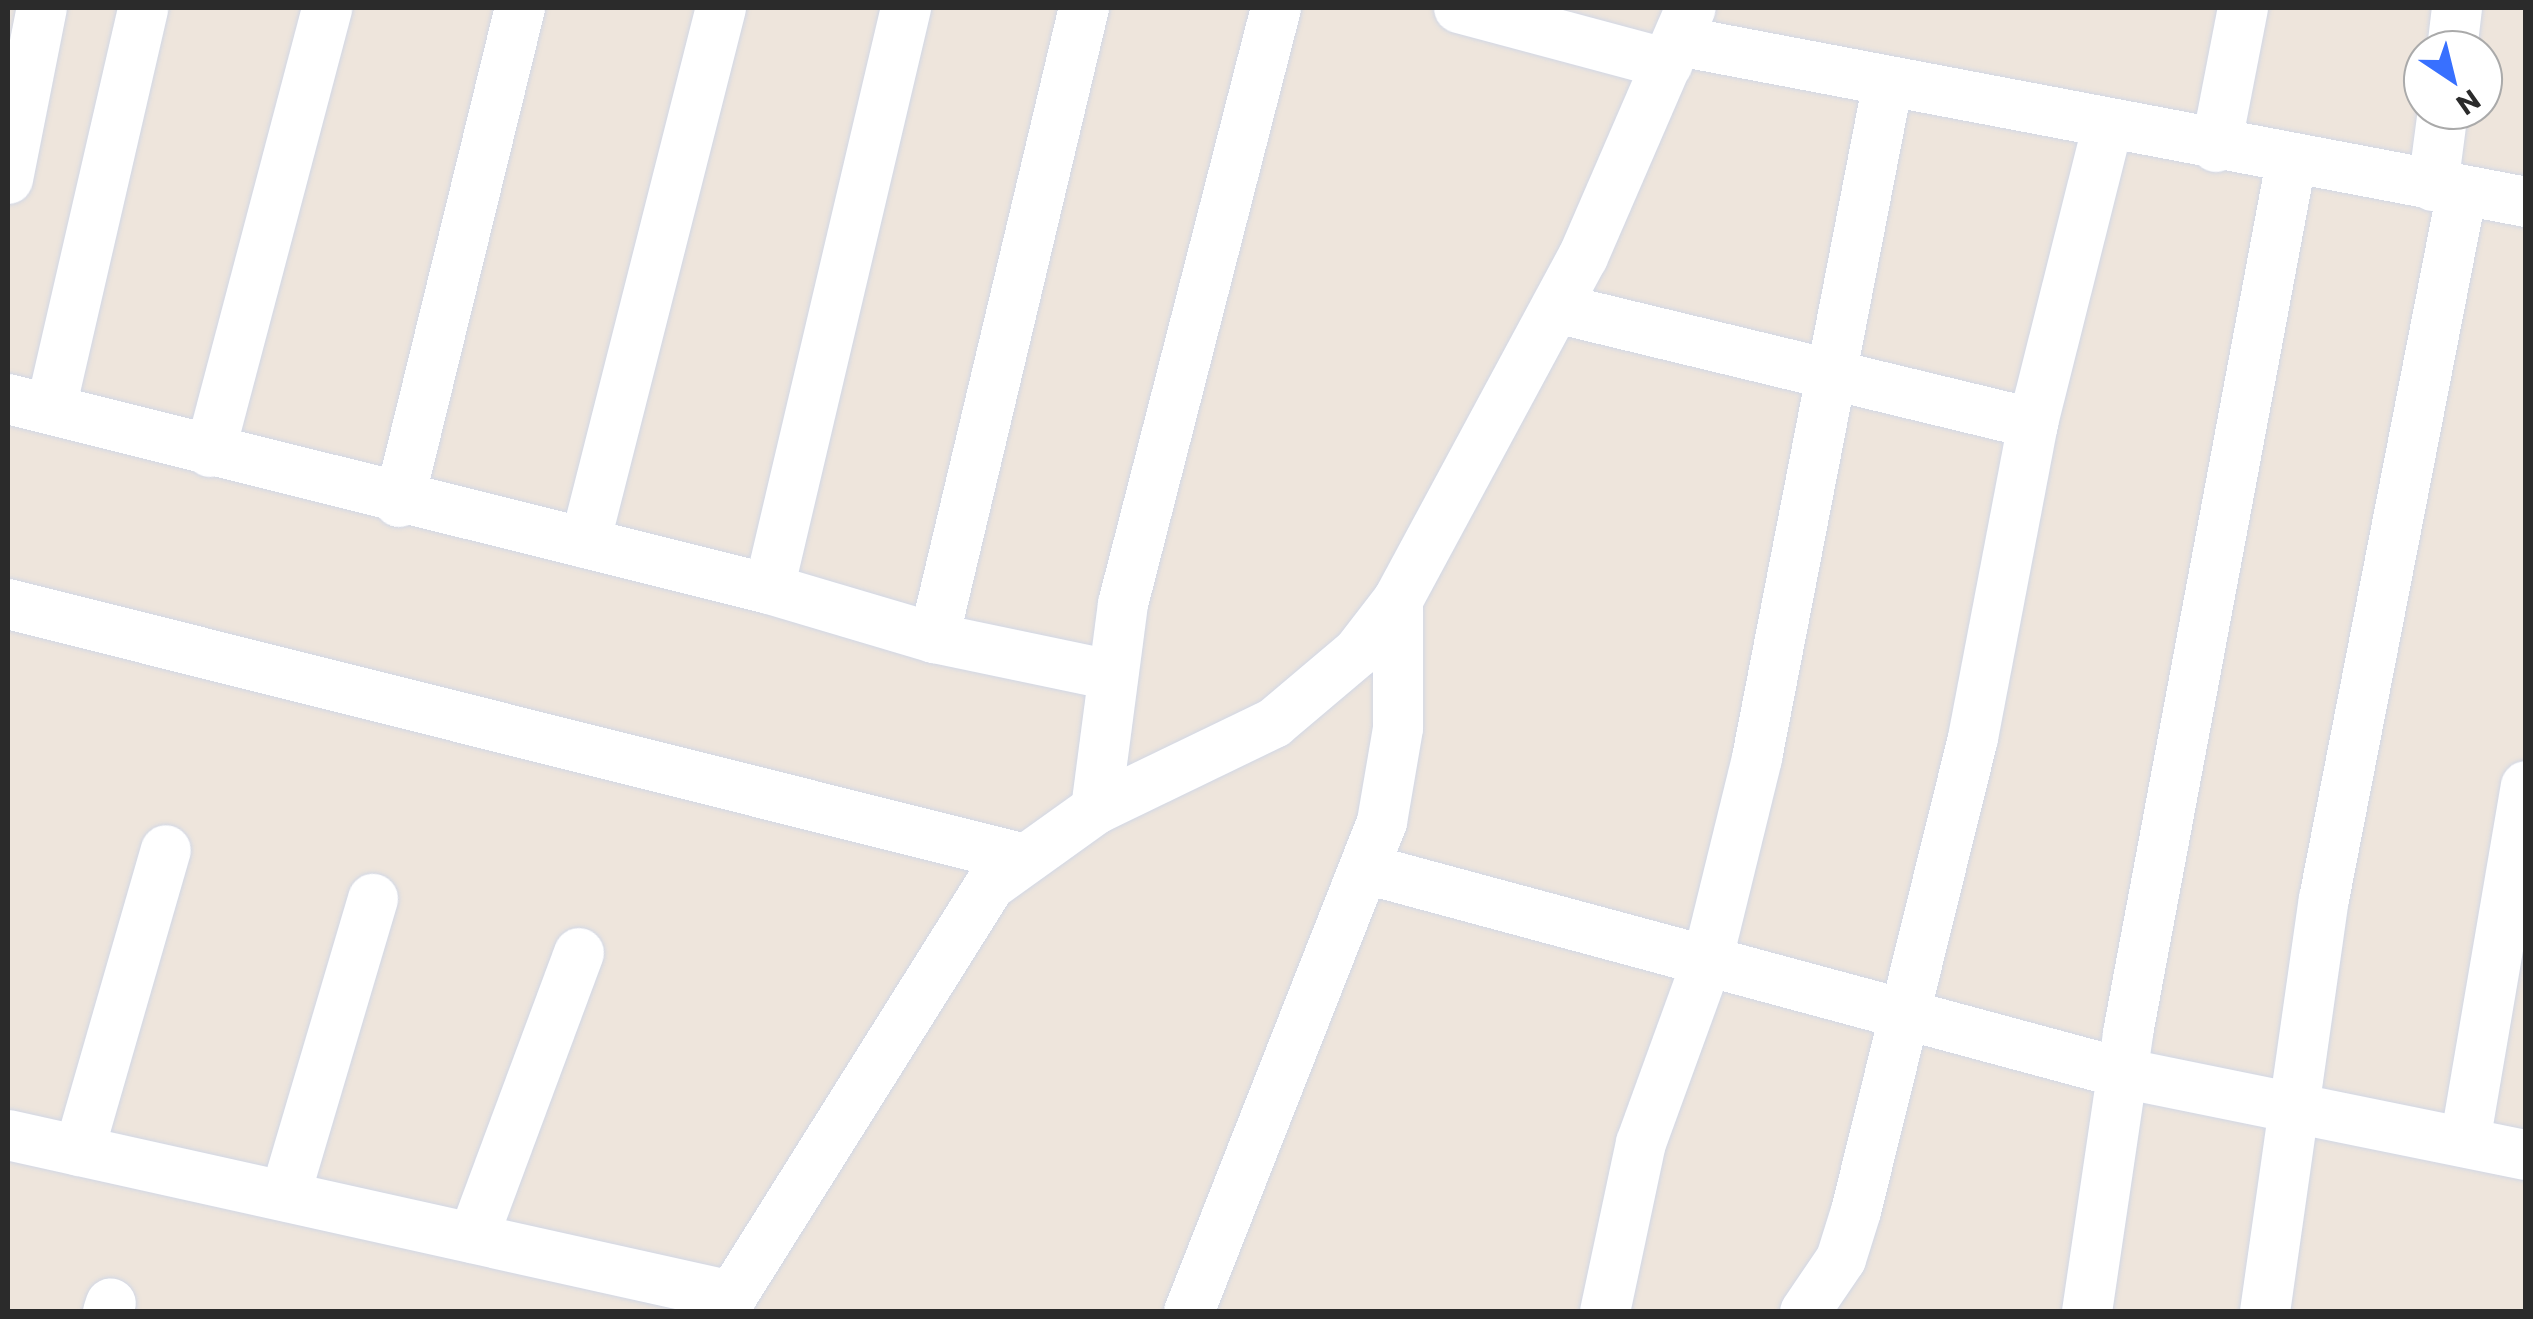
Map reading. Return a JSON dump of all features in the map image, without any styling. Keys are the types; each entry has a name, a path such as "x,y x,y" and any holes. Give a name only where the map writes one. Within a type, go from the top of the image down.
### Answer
{"street":[{"path":"8,179 42,8"},
{"path":"143,8 29,404 399,502 585,542 769,589 934,638 1111,675"},
{"path":"210,452 327,8"},
{"path":"399,502 520,8"},
{"path":"585,542 721,8"},
{"path":"769,589 906,8"},
{"path":"934,638 1084,8"},
{"path":"1096,809 1111,675 1276,8"},
{"path":"1458,8 1679,38 2291,162 2526,202"},
{"path":"2216,147 2243,8"},
{"path":"8,1135 473,1238 727,1304 964,919 1021,858 1096,809 1274,724 1358,652 1398,600 1556,308 1679,38"},
{"path":"1604,1312 1641,1143 1708,962 1786,628 1888,82"},
{"path":"1806,1312 1848,1240 1973,738 2034,423 2108,126"},
{"path":"2265,1312 2324,899 2448,188 2445,130"},
{"path":"2087,1312 2122,1072 2291,162"},
{"path":"1556,308 1833,380 2034,423"},
{"path":"1189,1312 1366,869 1394,765 1398,600"},
{"path":"8,604 1021,858"},
{"path":"2465,1142 2526,786"},
{"path":"80,1151 166,850"},
{"path":"1366,869 2122,1072 2294,1104 2526,1156"},
{"path":"284,1196 373,900"},
{"path":"473,1238 579,952"}]}
